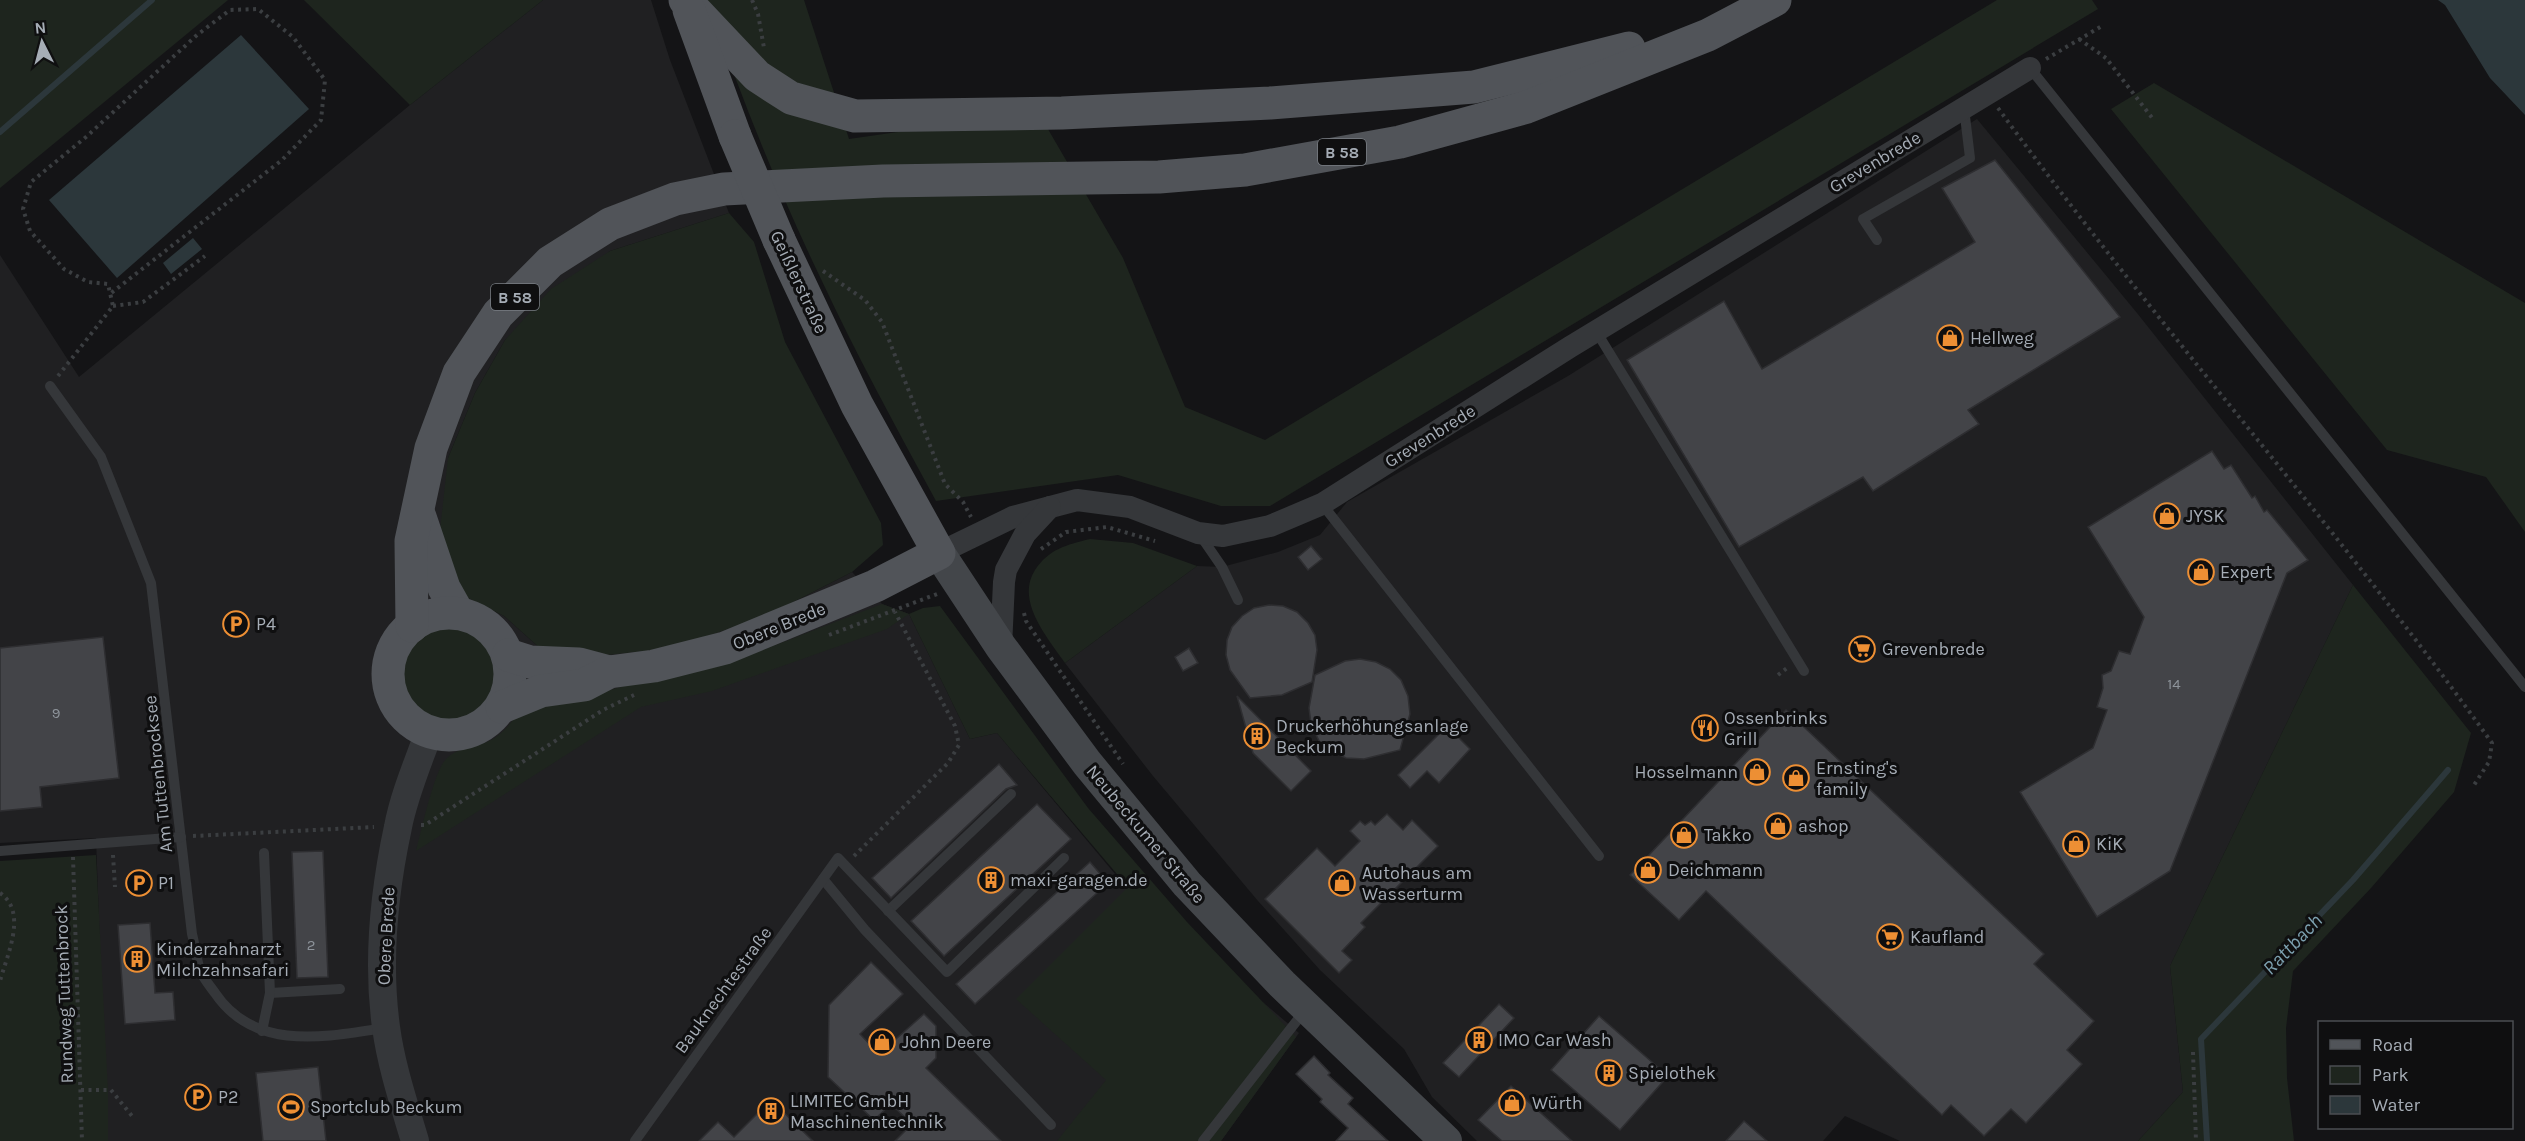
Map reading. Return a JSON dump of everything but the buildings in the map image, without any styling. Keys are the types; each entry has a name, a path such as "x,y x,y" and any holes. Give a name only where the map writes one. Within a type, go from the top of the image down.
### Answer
{"main road":[{"path":"685,0 757,76 791,98 855,116 1062,113 1270,103 1474,87 1627,48 1708,35"},
{"name":"Geißlerstraße","path":"685,0 735,136 779,240 857,405 939,553"},
{"name":"B 58","path":"412,626 411,541 431,448 459,373 498,314 550,262 610,224 675,199 724,189 883,181 1159,177 1245,170 1400,142 1527,107 1708,35 1775,0"},
{"path":"418,513 444,588 458,613"},
{"name":"Neubeckumer Straße","path":"939,553 1001,647 1087,763 1158,850 1224,923 1307,1007 1446,1141"},
{"name":"Obere Brede","path":"502,707 541,691 584,685 609,672 654,666 725,648 875,586 939,553"},
{"path":"442,613 458,613 475,618 490,628 502,641 508,655 508,692 502,707 484,724 462,735 445,736 414,725 402,714 393,700 388,668 392,652 400,637 412,626 426,617 442,613"},
{"name":"Obere Brede","path":"508,655 530,662 579,664 609,672"}],"street":[{"name":"Grevenbrede","path":"939,553 1014,517 1077,500 1130,507 1198,533 1223,536 1270,526 1322,504 1596,331 2030,68"},
{"path":"1001,647 1006,570 1025,534 1050,507"},
{"name":"Obere Brede","path":"416,1141 400,1092 386,1028 382,966 386,899 398,826 429,732"}],"lane":[{"path":"2030,68 2525,687"},
{"path":"1877,240 1863,219 1970,158 1964,108"},
{"path":"1596,331 1804,671"},
{"name":"Am Tuttenbrocksee","path":"50,386 101,457 151,583 192,934 201,972 225,1007 262,1031 292,1037 347,1034 386,1028"},
{"path":"1322,504 1599,856"},
{"path":"1198,533 1222,567 1238,600"},
{"path":"888,910 1011,794"},
{"path":"0,851 182,837"},
{"path":"262,1031 270,993 264,853"},
{"path":"838,858 947,972 1064,858"},
{"name":"Bauknechtestraße","path":"635,1141 838,858"},
{"path":"823,879 865,930 1051,1125"},
{"path":"270,993 340,989"},
{"path":"1203,1141 1307,1007"}],"path":[{"path":"110,294 282,160 321,120 325,80 293,38 258,9 230,10 197,35 86,137 31,182 23,209 30,231 63,269 88,282 108,284 110,294 113,306"},
{"path":"2030,68 2102,26"},
{"path":"2079,39 2106,58 2153,119"},
{"path":"1987,93 2072,209 2417,641 2492,742 2489,762 2472,788"},
{"path":"50,386 113,306 143,302 205,256"},
{"path":"819,268 865,300 882,322 945,484 963,502 980,533"},
{"path":"821,638 895,612 959,584"},
{"path":"1022,603 1026,621 1124,765"},
{"path":"838,858 854,856 948,763 959,745 955,726 895,612"},
{"path":"182,837 425,825 603,710 635,695"},
{"name":"Rundweg Tuttenbrock","path":"73,845 82,1141"},
{"path":"113,854 116,887"},
{"path":"0,893 11,906 15,920 0,981"},
{"path":"2193,1052 2196,1141"},
{"path":"81,1090 111,1090 132,1116"}],"shaded area":[{"path":"543,0 651,0 670,60 729,213 610,251 505,340 475,393 448,458 464,596 504,616 542,650 768,615 852,572 882,604 909,614 970,739 997,733 1120,880 1299,1033 1221,1141 107,1141 96,838 0,843 0,255 79,377 410,105"},
{"name":"Grevenbrede","path":"1977,119 2137,313 2353,585 2170,966 2183,1092 2138,1141 1900,1141 1845,1116 1823,1141 1477,1141 1432,1097 1404,1049 1320,970 1258,901 1153,776 1065,663 1197,566 1222,567 1278,552 1320,535 1347,502 1568,376"}],"green space":[{"path":"0,0 228,0 0,188"},
{"path":"304,0 543,0 410,105"},
{"path":"707,0 804,0 849,139 1038,112 1123,258 1185,407 1265,440 1997,0 2092,0 2098,9 1270,506 1221,506 1118,475 936,501 862,363 789,210 760,141"},
{"path":"2154,83 2525,303 2525,532 2486,477 2387,450 2111,109"},
{"path":"729,213 754,242 785,342 881,523 883,545 852,572 768,615 673,648 597,656 542,650 504,616 464,596 440,530 448,458 475,393 505,340 551,289 610,251"},
{"path":"1090,539 1133,543 1197,566 1065,663 1036,619 1029,594 1030,582 1035,570 1046,557 1066,546"},
{"path":"2353,585 2471,733 2454,792 2371,888 2293,971 2286,1028 2287,1078 2294,1141 2138,1141 2183,1092 2170,966"},
{"path":"882,604 909,614 887,629 712,691 641,707 416,851 433,788 446,759 459,751 484,743 499,735 518,713 604,692 674,670 726,664"},
{"path":"940,606 1088,808 1187,922 1296,1037 1221,1141 1057,1141 1106,1080 1016,999 1128,887 997,733 970,739 909,614 923,608"},
{"path":"450,625 469,629 485,640 496,656 500,675 496,694 485,710 469,721 450,725 431,721 415,710 404,694 400,675 404,656 415,640 431,629"},
{"path":"96,855 108,1092 108,1141 0,1141 0,861"}],"water":[{"path":"2438,0 2525,0 2525,115 2490,78 2445,5"},
{"path":"241,35 309,109 117,278 49,200"},
{"path":"193,238 202,249 171,274 163,263"}],"waterway":[{"path":"0,132 152,0"},
{"name":"Rattbach","path":"2207,1141 2201,1039 2353,880 2448,770"}],"place":[{"name":"Hellweg","path":"1950,338"},
{"name":"JYSK","path":"2167,516"},
{"name":"Expert","path":"2201,572"},
{"name":"P4","path":"236,624"},
{"name":"Grevenbrede","path":"1862,649"},
{"name":"Ossenbrinks Grill","path":"1705,728"},
{"name":"Druckerhöhungsanlage Beckum","path":"1257,736"},
{"name":"Hosselmann","path":"1757,772"},
{"name":"Ernsting's family","path":"1796,778"},
{"name":"ashop","path":"1778,826"},
{"name":"Takko","path":"1684,835"},
{"name":"KiK","path":"2076,844"},
{"name":"Deichmann","path":"1648,870"},
{"name":"maxi-garagen.de","path":"991,880"},
{"name":"P1","path":"139,883"},
{"name":"Autohaus am Wasserturm","path":"1342,883"},
{"name":"Kaufland","path":"1890,937"},
{"name":"Kinderzahnarzt Milchzahnsafari","path":"137,959"},
{"name":"IMO Car Wash","path":"1479,1040"},
{"name":"John Deere","path":"882,1042"},
{"name":"Spielothek","path":"1609,1073"},
{"name":"P2","path":"198,1097"},
{"name":"Würth","path":"1512,1103"},
{"name":"Sportclub Beckum","path":"291,1107"},
{"name":"LIMITEC GmbH Maschinentechnik","path":"771,1111"}]}
